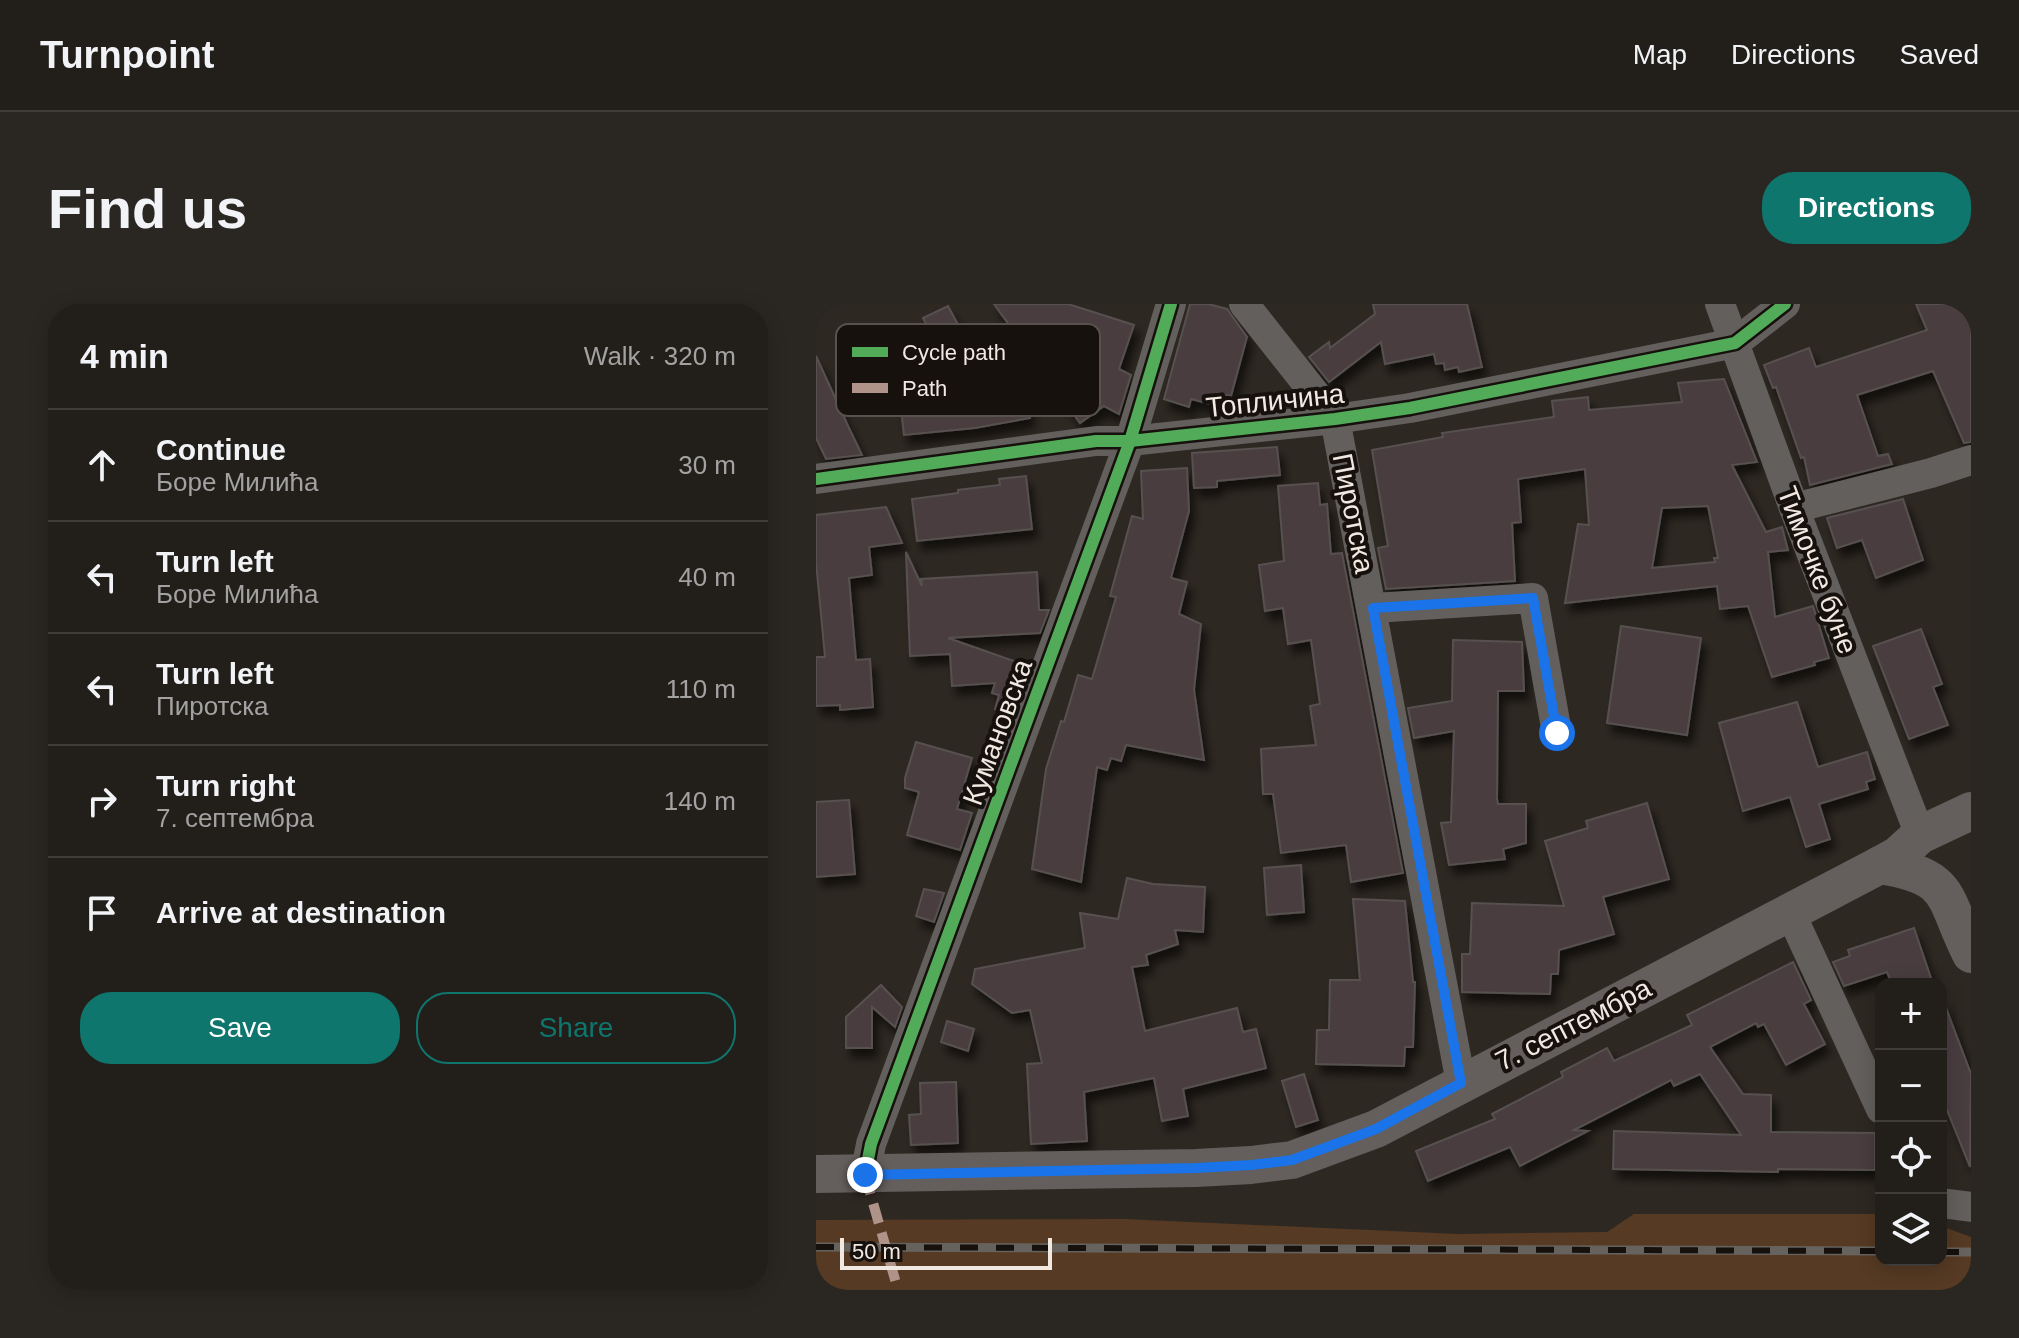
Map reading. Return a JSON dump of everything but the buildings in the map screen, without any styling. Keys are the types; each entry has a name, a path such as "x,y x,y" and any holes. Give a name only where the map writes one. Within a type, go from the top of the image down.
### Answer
{"main road":[{"name":"7. септембра","path":"816,1174 1196,1168 1292,1160 1376,1129 1880,865 1898,855 1920,835 1971,811"},
{"path":"1880,865 1914,873 1937,884 1971,954"}],"street":[{"name":"Кумановска","path":"865,1175 871,1144 1130,441 1171,304"},
{"name":"Пиротска","path":"1244,304 1335,419 1461,1083"},
{"name":"Тимочке буне","path":"1720,304 1794,508 1920,835"},
{"path":"1735,343 1785,304"},
{"name":"Топличина","path":"816,479 1096,441 1130,441 1410,408 1735,343"},
{"path":"1794,508 1971,460"},
{"path":"1373,608 1533,598 1557,733"},
{"path":"1790,912 1875,1096"},
{"path":"1947,1204 1971,1207"}],"shaded area":[{"path":"1634,1214 1875,1214 1875,1266 1947,1266 1947,1228 1971,1237 1971,1290 816,1290 816,1220 1124,1219 1458,1234 1607,1232"}],"railway":[{"path":"816,1247 1875,1251"},
{"path":"1947,1252 1971,1252"}],"marked path":[{"path":"865,1175 898,1290"}],"cycle path":[{"path":"865,1175 871,1144 1130,441 1171,304"},
{"path":"816,479 1096,441 1130,441 1410,408 1735,343 1785,304"}],"route":[{"path":"865,1175 1196,1168 1292,1160 1376,1129 1461,1083 1373,608 1533,598 1557,733"}]}
